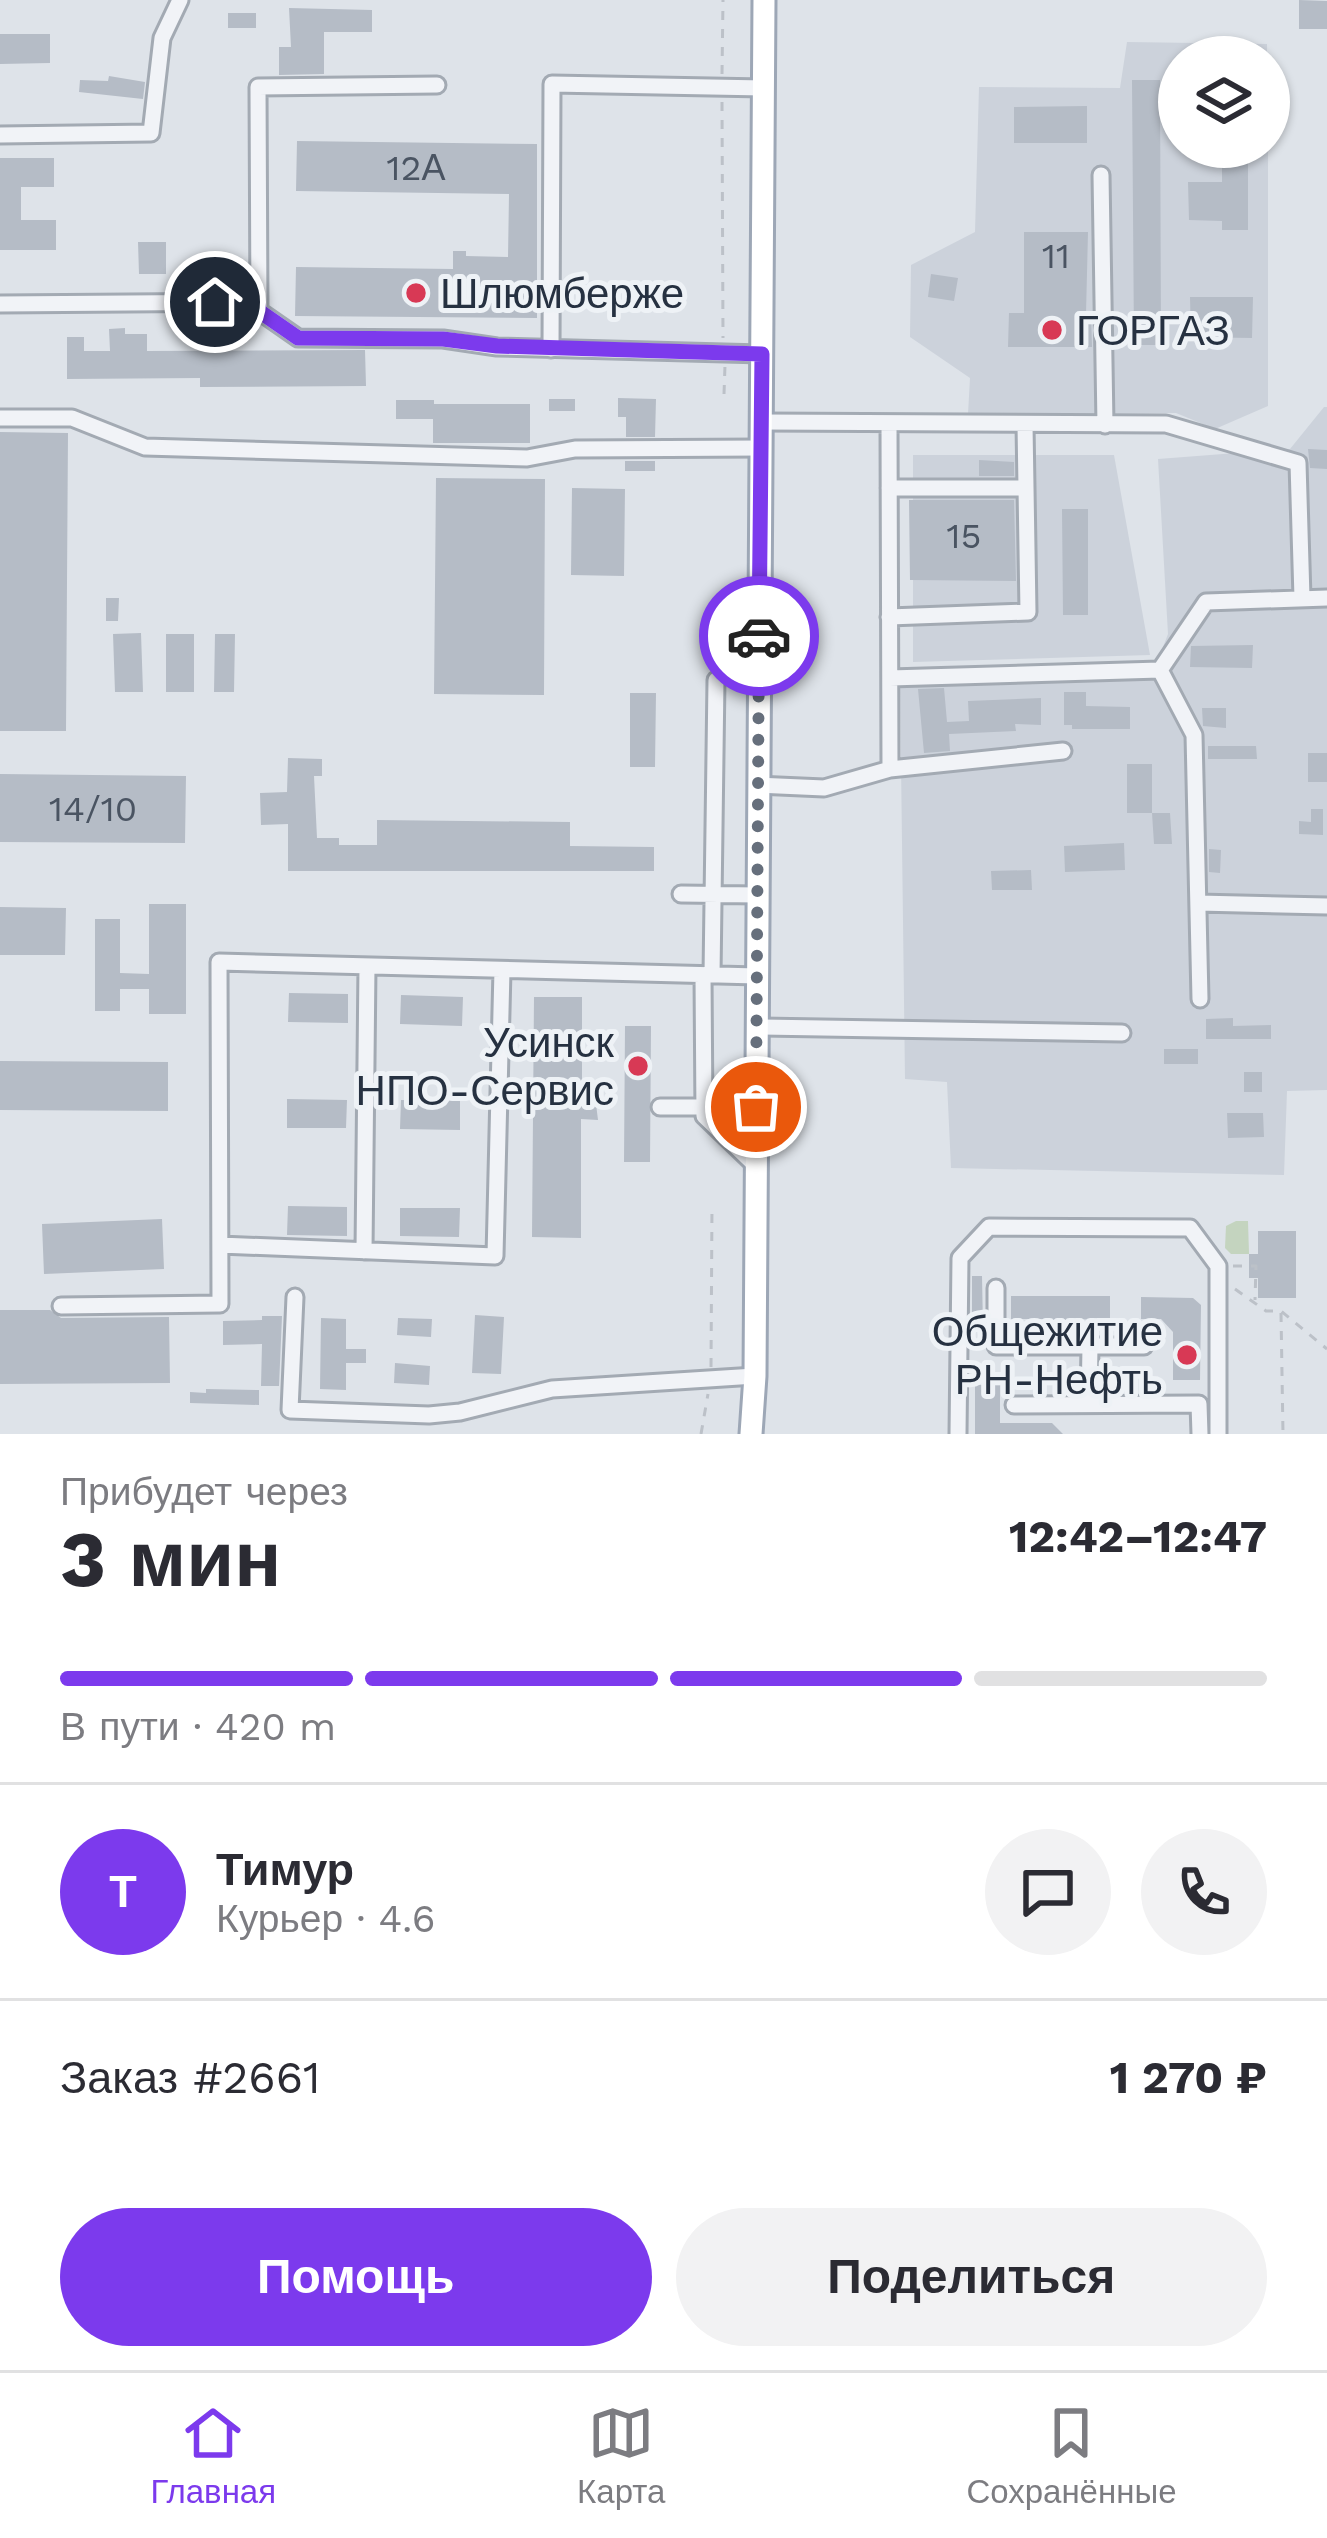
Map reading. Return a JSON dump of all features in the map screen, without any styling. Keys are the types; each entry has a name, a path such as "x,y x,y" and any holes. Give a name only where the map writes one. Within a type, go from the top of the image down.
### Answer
{"main road":[{"path":"751,1434 764,0"}],"street":[{"path":"0,135 151,133 162,38 180,0"},
{"path":"551,349 552,84 764,88"},
{"path":"437,85 258,87 259,311 298,338 443,339 551,349 762,354"},
{"path":"1101,175 1105,425"},
{"path":"0,304 258,302"},
{"path":"0,418 72,418 145,447 527,458 574,449 761,448"},
{"path":"761,422 1166,424 1298,463 1302,598"},
{"path":"889,425 890,769"},
{"path":"890,617 1028,612 1025,425"},
{"path":"889,488 1026,488"},
{"path":"1160,670 1205,602 1327,598"},
{"path":"890,678 1160,670"},
{"path":"1160,670 1194,735 1200,1000"},
{"path":"716,680 717,788 704,1116 755,1165"},
{"path":"758,785 824,788 890,769 1064,751"},
{"path":"681,894 758,895"},
{"path":"1198,903 1327,906"},
{"path":"61,1306 220,1304 219,962 757,976"},
{"path":"364,1251 367,966"},
{"path":"220,1245 495,1256 502,970"},
{"path":"756,1028 1122,1033"},
{"path":"660,1107 756,1107"},
{"path":"958,1434 960,1258 989,1227 1190,1228 1218,1272 1218,1434"},
{"path":"996,1288 996,1346 1144,1346"},
{"path":"295,1298 290,1410 429,1415 552,1389 754,1376"},
{"path":"1089,1405 1090,1346"},
{"path":"1014,1405 1199,1404 1200,1434"}],"path":[{"path":"723,0 724,394"},
{"path":"701,1434 711,1377 712,1205"},
{"path":"1218,1272 1256,1267 1255,1302"},
{"path":"1218,1272 1266,1311 1281,1311 1327,1349"},
{"path":"1281,1311 1283,1434"}],"shaded area":[{"path":"1127,42 1158,42 1158,168 1268,168 1268,406 1215,429 1176,413 968,414 970,378 910,337 911,265 975,232 979,87 1120,88"},
{"path":"1324,407 1327,1090 1287,1091 1284,1175 951,1168 947,1082 905,1079 900,684 1153,673 1168,634 1158,459 1290,449"},
{"path":"913,455 1114,455 1150,655 913,662"}],"green space":[{"path":"1248,1221 1249,1254 1231,1254 1225,1248 1226,1226"}],"building":[{"path":"1299,0 1327,1 1327,29 1299,29"},
{"path":"289,8 372,10 372,32 324,32 324,74 279,75 279,47 291,47"},
{"path":"228,13 256,13 256,28 228,28"},
{"path":"0,34 50,34 50,63 0,64"},
{"path":"109,76 145,82 143,99 79,92 80,80 108,81"},
{"path":"1132,80 1158,80 1161,345 1134,345"},
{"path":"1087,106 1087,143 1014,143 1014,107"},
{"path":"297,141 537,144 537,318 295,316 296,267 453,269 453,251 508,257 509,194 296,191"},
{"path":"0,158 54,158 54,187 21,187 21,220 56,220 56,250 0,250"},
{"path":"1222,168 1248,168 1248,230 1222,230 1222,221 1189,220 1188,182 1222,182"},
{"path":"1024,232 1088,232 1086,314 1091,314 1092,347 1008,347 1009,313 1024,313"},
{"path":"138,242 166,242 166,274 139,274"},
{"path":"931,274 958,278 954,301 928,297"},
{"path":"1190,297 1253,297 1252,338 1191,337"},
{"path":"125,328 125,334 147,334 147,351 365,350 366,386 200,387 200,378 67,379 67,337 84,337 84,351 110,351 109,329"},
{"path":"618,398 656,399 655,437 626,437 626,417 618,417"},
{"path":"549,399 575,399 575,411 549,411"},
{"path":"396,400 530,404 530,443 433,443 433,419 396,419"},
{"path":"0,432 68,433 66,731 0,731"},
{"path":"1308,449 1327,450 1327,469 1310,468"},
{"path":"979,460 1014,462 1014,476 979,476"},
{"path":"625,461 655,461 655,471 625,471"},
{"path":"436,478 545,479 544,695 434,694"},
{"path":"572,488 625,489 624,576 571,575"},
{"path":"909,500 1014,500 1016,581 910,580"},
{"path":"1062,509 1088,509 1088,615 1063,615"},
{"path":"106,598 119,598 118,621 106,621"},
{"path":"141,633 143,692 115,692 113,634"},
{"path":"166,634 194,634 194,692 166,692"},
{"path":"215,634 235,634 234,692 214,692"},
{"path":"1253,645 1252,668 1190,667 1191,646"},
{"path":"944,688 947,722 969,721 968,701 1041,698 1041,725 949,734 950,751 924,753 918,689"},
{"path":"1064,692 1086,692 1086,706 1130,707 1130,729 1064,725"},
{"path":"630,693 656,693 655,767 630,767"},
{"path":"1202,708 1226,708 1226,728 1203,726"},
{"path":"1208,746 1256,746 1257,759 1208,759"},
{"path":"1308,753 1327,753 1327,782 1308,782"},
{"path":"288,758 322,759 322,776 314,776 317,838 339,838 339,845 377,845 377,820 570,822 570,846 654,847 654,871 288,871 288,824 261,825 260,793 287,792"},
{"path":"1127,764 1152,764 1152,813 1127,813"},
{"path":"0,774 186,776 185,843 0,842"},
{"path":"1311,809 1323,809 1323,835 1299,834 1299,821 1311,822"},
{"path":"1152,813 1170,813 1172,844 1154,844"},
{"path":"1124,843 1125,870 1065,872 1064,846"},
{"path":"1209,849 1221,850 1220,873 1209,872"},
{"path":"1031,870 1032,890 992,890 991,871"},
{"path":"149,904 186,904 186,1014 149,1014 149,989 120,989 120,1011 95,1011 95,919 120,919 120,973 149,974"},
{"path":"0,907 66,908 65,955 0,955"},
{"path":"289,993 348,994 348,1023 288,1022"},
{"path":"401,995 463,997 462,1026 400,1024"},
{"path":"534,997 582,997 582,1088 594,1088 598,1120 581,1119 581,1238 532,1237"},
{"path":"1233,1018 1233,1026 1271,1025 1271,1039 1206,1039 1206,1019"},
{"name":"Усинск НПО-Сервис","path":"625,1026 651,1026 650,1162 624,1162"},
{"path":"1164,1049 1198,1049 1198,1064 1164,1064"},
{"path":"0,1061 168,1062 168,1111 0,1110"},
{"path":"1244,1072 1262,1072 1262,1092 1244,1092"},
{"path":"287,1099 347,1100 346,1128 287,1128"},
{"path":"401,1100 460,1101 460,1130 400,1129"},
{"path":"1227,1113 1263,1113 1264,1137 1228,1138"},
{"path":"288,1206 347,1207 347,1236 287,1235"},
{"path":"400,1208 460,1208 459,1237 400,1236"},
{"path":"162,1219 164,1269 44,1274 42,1224"},
{"path":"1258,1231 1296,1231 1296,1298 1258,1298 1258,1278 1249,1278 1249,1254 1258,1254"},
{"path":"972,1276 982,1276 983,1328 972,1328"},
{"path":"1011,1296 1110,1296 1110,1320 1069,1319 1064,1328 1050,1328 1045,1319 1011,1319"},
{"name":"Общежитие РН-Нефть","path":"1141,1297 1193,1298 1201,1305 1200,1380 1173,1380 1173,1332 1161,1319 1141,1319"},
{"path":"0,1310 50,1310 61,1318 169,1317 170,1383 0,1384"},
{"path":"475,1315 504,1317 501,1374 472,1373"},
{"path":"262,1316 282,1316 279,1386 261,1386 262,1344 223,1345 223,1321 262,1320"},
{"path":"321,1318 346,1319 346,1349 366,1349 366,1363 346,1363 346,1390 320,1389"},
{"path":"398,1318 432,1319 431,1337 397,1335"},
{"path":"395,1363 430,1366 429,1385 394,1383"},
{"path":"975,1385 1000,1385 1000,1423 1052,1423 1063,1434 975,1434"},
{"path":"206,1389 259,1390 259,1405 190,1403 190,1392 206,1393"}],"way so far":[{"path":"756,1107 759,636"}],"place":[{"name":"Шлюмберже","path":"416,293"},
{"name":"ГОРГАЗ","path":"1052,330"},
{"name":"Усинск НПО-Сервис","path":"638,1066"},
{"name":"Общежитие РН-Нефть","path":"1187,1355"}],"route":[{"path":"215,302 258,302 259,311 298,338 443,339 497,346 762,354 759,636"}]}
